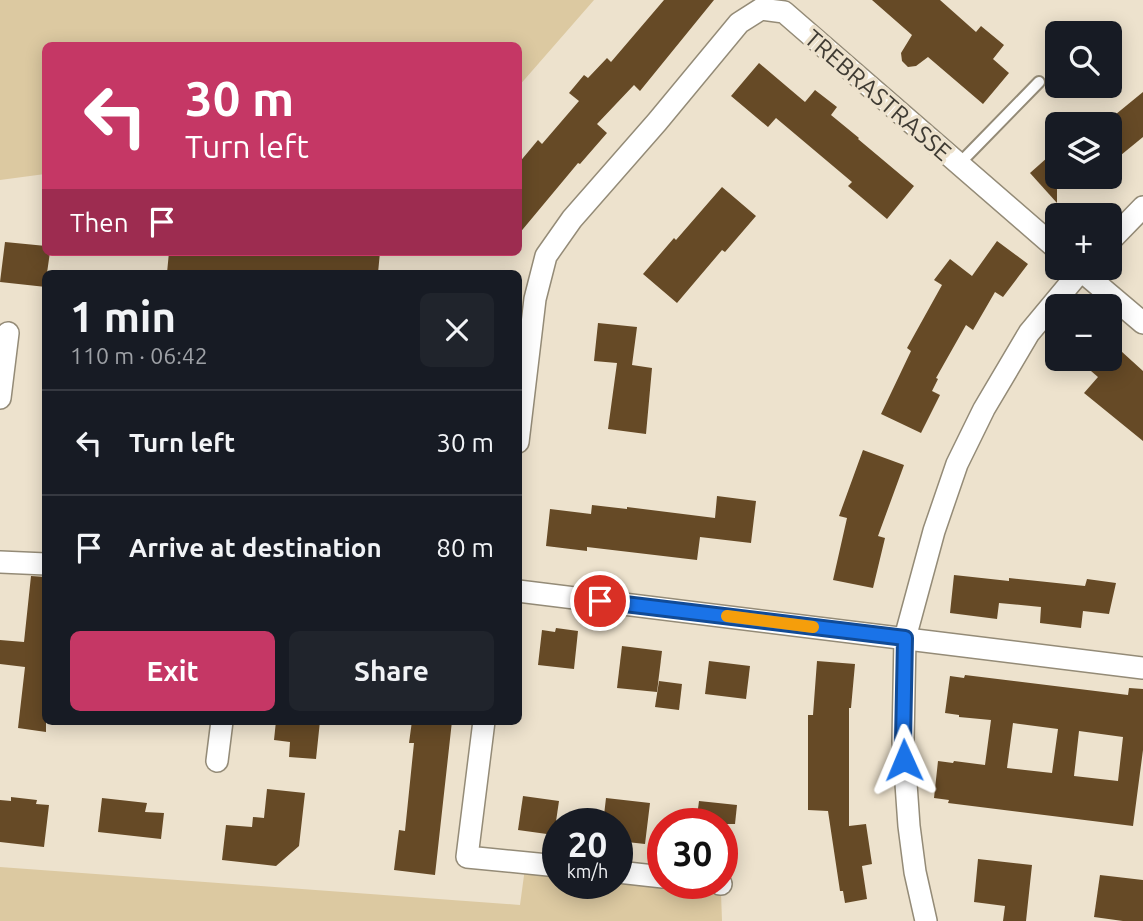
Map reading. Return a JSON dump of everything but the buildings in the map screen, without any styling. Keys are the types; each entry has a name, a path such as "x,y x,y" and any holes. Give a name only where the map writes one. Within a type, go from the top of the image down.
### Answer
{"street":[{"name":"TREBRASTRASSE","path":"522,410 536,299 546,256 572,219 739,23 761,9 784,12 1045,239"},
{"path":"1122,228 1143,207"},
{"path":"926,921 915,872 906,798 903,741 905,638 934,531 957,464 984,409 1029,333 1071,280"},
{"path":"1095,280 1143,323"},
{"path":"0,398 8,333"},
{"path":"0,562 42,564"},
{"path":"522,591 1143,668"},
{"path":"216,761 221,725"},
{"path":"484,725 467,857 542,864"}],"lane":[{"name":"TREBRASTRASSE","path":"958,165 1039,82"}],"shaded area":[{"path":"0,0 594,0 522,82 522,42 42,42 42,174 0,180"},
{"path":"0,867 520,905 525,868 542,870 542,899 633,899 633,882 647,884 647,899 721,899 722,921 0,921"}],"slow traffic":[{"path":"727,616 813,627"}],"route":[{"path":"600,601 905,638 904,760"}]}
